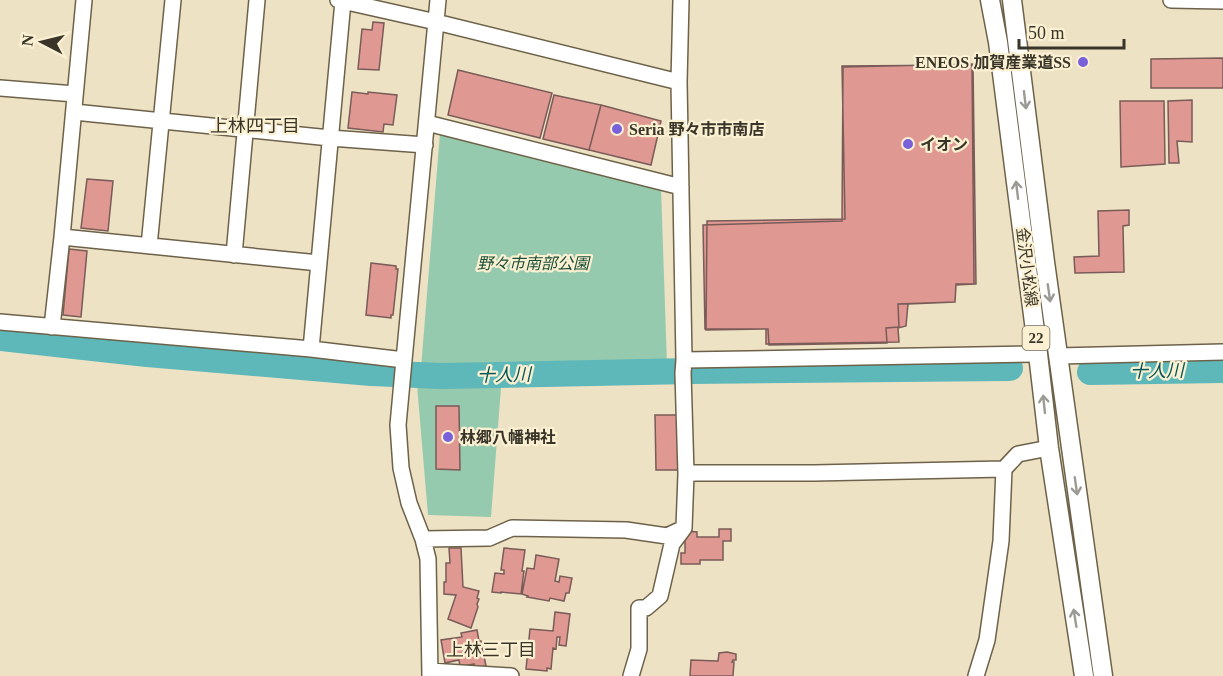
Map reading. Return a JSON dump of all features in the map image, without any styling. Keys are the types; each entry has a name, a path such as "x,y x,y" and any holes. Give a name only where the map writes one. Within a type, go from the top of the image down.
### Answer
{"main road":[{"name":"金沢小松線","path":"990,0 998,42 1049,448 1084,676"},
{"name":"金沢小松線","path":"1012,0 1045,262 1103,676"}],"street":[{"path":"52,327 84,0"},
{"path":"149,246 173,0"},
{"path":"234,255 257,0"},
{"path":"438,0 398,425 401,468 409,503 428,559 430,674 512,676"},
{"path":"632,676 639,649 639,608 646,608 660,596 672,544 684,528 686,474 679,82 681,0"},
{"path":"1171,0 1223,1"},
{"path":"311,350 341,1 679,82"},
{"path":"0,88 75,94"},
{"path":"74,112 330,138 424,145"},
{"path":"427,123 681,187"},
{"path":"62,237 319,263"},
{"path":"0,322 311,350 403,372"},
{"path":"1058,356 1223,352"},
{"path":"684,370 1038,354"},
{"path":"976,676 987,640 1001,541 1004,469 1018,454 1049,448"},
{"path":"686,474 1004,469"},
{"path":"423,539 489,538 512,528 626,530 666,536 684,528"}],"green space":[{"name":"野々市南部公園","path":"440,133 661,188 667,365 421,368"},
{"path":"417,385 501,388 491,517 428,515"}],"building":[{"path":"373,22 384,23 379,70 358,69 362,29 372,30"},
{"path":"1223,58 1223,88 1151,88 1151,59"},
{"name":"イオン","path":"973,64 976,284 956,284 955,302 908,304 906,326 898,328 899,342 766,344 766,329 705,329 703,225 842,221 843,67"},
{"name":"イオン","path":"972,65 974,284 956,285 955,302 898,304 899,327 886,328 887,343 769,345 768,329 706,330 707,221 845,219 842,66"},
{"path":"458,70 552,93 540,138 448,115"},
{"path":"352,92 397,95 393,125 384,124 383,132 348,128"},
{"path":"554,95 601,105 589,150 543,139"},
{"path":"1192,100 1192,142 1177,141 1179,163 1169,163 1168,101"},
{"path":"1120,101 1164,101 1165,164 1121,167"},
{"path":"601,105 661,121 651,165 589,150"},
{"path":"87,179 113,181 108,231 81,228"},
{"path":"1129,210 1129,225 1123,226 1124,272 1075,273 1074,257 1099,256 1098,211"},
{"path":"69,249 87,251 81,317 63,315"},
{"path":"371,263 396,266 398,269 391,318 366,315"},
{"name":"林郷八幡神社","path":"436,406 459,406 460,470 436,469"},
{"path":"655,415 678,415 678,470 656,470"},
{"path":"719,529 731,529 731,541 723,541 723,560 700,560 700,564 681,564 681,553 685,553 685,533 687,531 697,532 697,537 719,537"},
{"path":"449,548 461,548 463,587 479,591 478,607 471,628 448,619 456,595 444,594 446,563 450,563"},
{"path":"504,548 525,550 521,594 492,592 495,573 504,574 504,570 501,570"},
{"path":"536,555 559,559 555,581 559,582 560,576 572,578 569,593 566,593 564,601 550,598 549,601 522,594 527,568 534,569"},
{"path":"555,612 570,614 566,646 559,645 560,637 557,637 556,649 553,648 551,669 547,668 547,671 526,669 530,629 553,631"},
{"path":"477,630 486,666 475,668 474,664 460,667 459,660 445,663 441,640 462,637 461,633"},
{"path":"719,653 736,654 736,660 732,662 734,662 733,676 690,676 691,660 718,661"}],"waterway":[{"name":"十人川","path":"0,338 147,354 371,373 442,376 1010,368"},
{"name":"十人川","path":"1090,372 1223,370"}],"place":[{"name":"ENEOS 加賀産業道SS","path":"1083,62"},
{"name":"Seria 野々市市南店","path":"617,129"},
{"name":"イオン","path":"908,144"},
{"name":"林郷八幡神社","path":"448,437"}],"district":[{"name":"上林四丁目","path":"255,126"},
{"name":"上林三丁目","path":"491,650"}]}
